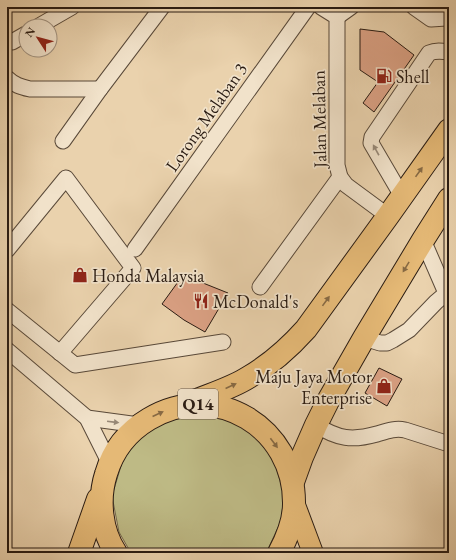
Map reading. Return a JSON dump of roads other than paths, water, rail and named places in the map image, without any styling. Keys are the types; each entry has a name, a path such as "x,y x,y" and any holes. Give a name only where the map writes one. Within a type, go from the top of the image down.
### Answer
{"highway":[{"name":"Q14","path":"79,553 110,462 122,441 139,425 159,413 221,391 249,378 276,359 293,343 306,329 449,130"},
{"name":"Q14","path":"293,482 302,457 328,401 364,338 449,199"},
{"name":"Q14","path":"182,406 198,404 231,410 255,423 271,438 281,451 293,482 294,505 292,523 286,541 279,553"},
{"name":"Q14","path":"102,484 101,508 105,530 116,553"}],"main road":[{"path":"294,505 313,553"}],"street":[{"path":"53,18 72,7"},
{"path":"63,141 162,7"},
{"name":"Lorong Melaban 3","path":"135,249 308,7"},
{"path":"321,7 337,17 351,7"},
{"path":"414,7 431,19 446,18 449,14"},
{"name":"Jalan Melaban","path":"337,17 337,165 340,177 346,185 388,216"},
{"path":"12,42 18,39"},
{"path":"402,196 371,142 372,137 429,54 433,51 449,52"},
{"path":"7,78 13,84 30,89 100,89"},
{"path":"260,287 340,177"},
{"path":"7,250 66,178 133,268 60,353"},
{"path":"364,338 380,343 388,343 409,330 436,302 448,294 423,240"},
{"path":"7,310 75,365 223,342"},
{"path":"7,350 87,418 110,462"},
{"path":"87,418 139,425"},
{"path":"316,425 326,432 349,439 360,438 388,430 400,429 449,444"}],"place":[{"name":"Shell","path":"384,76"},
{"name":"Honda Malaysia","path":"80,275"},
{"name":"McDonald's","path":"201,301"},
{"name":"Maju Jaya Motor Enterprise","path":"384,386"}]}
